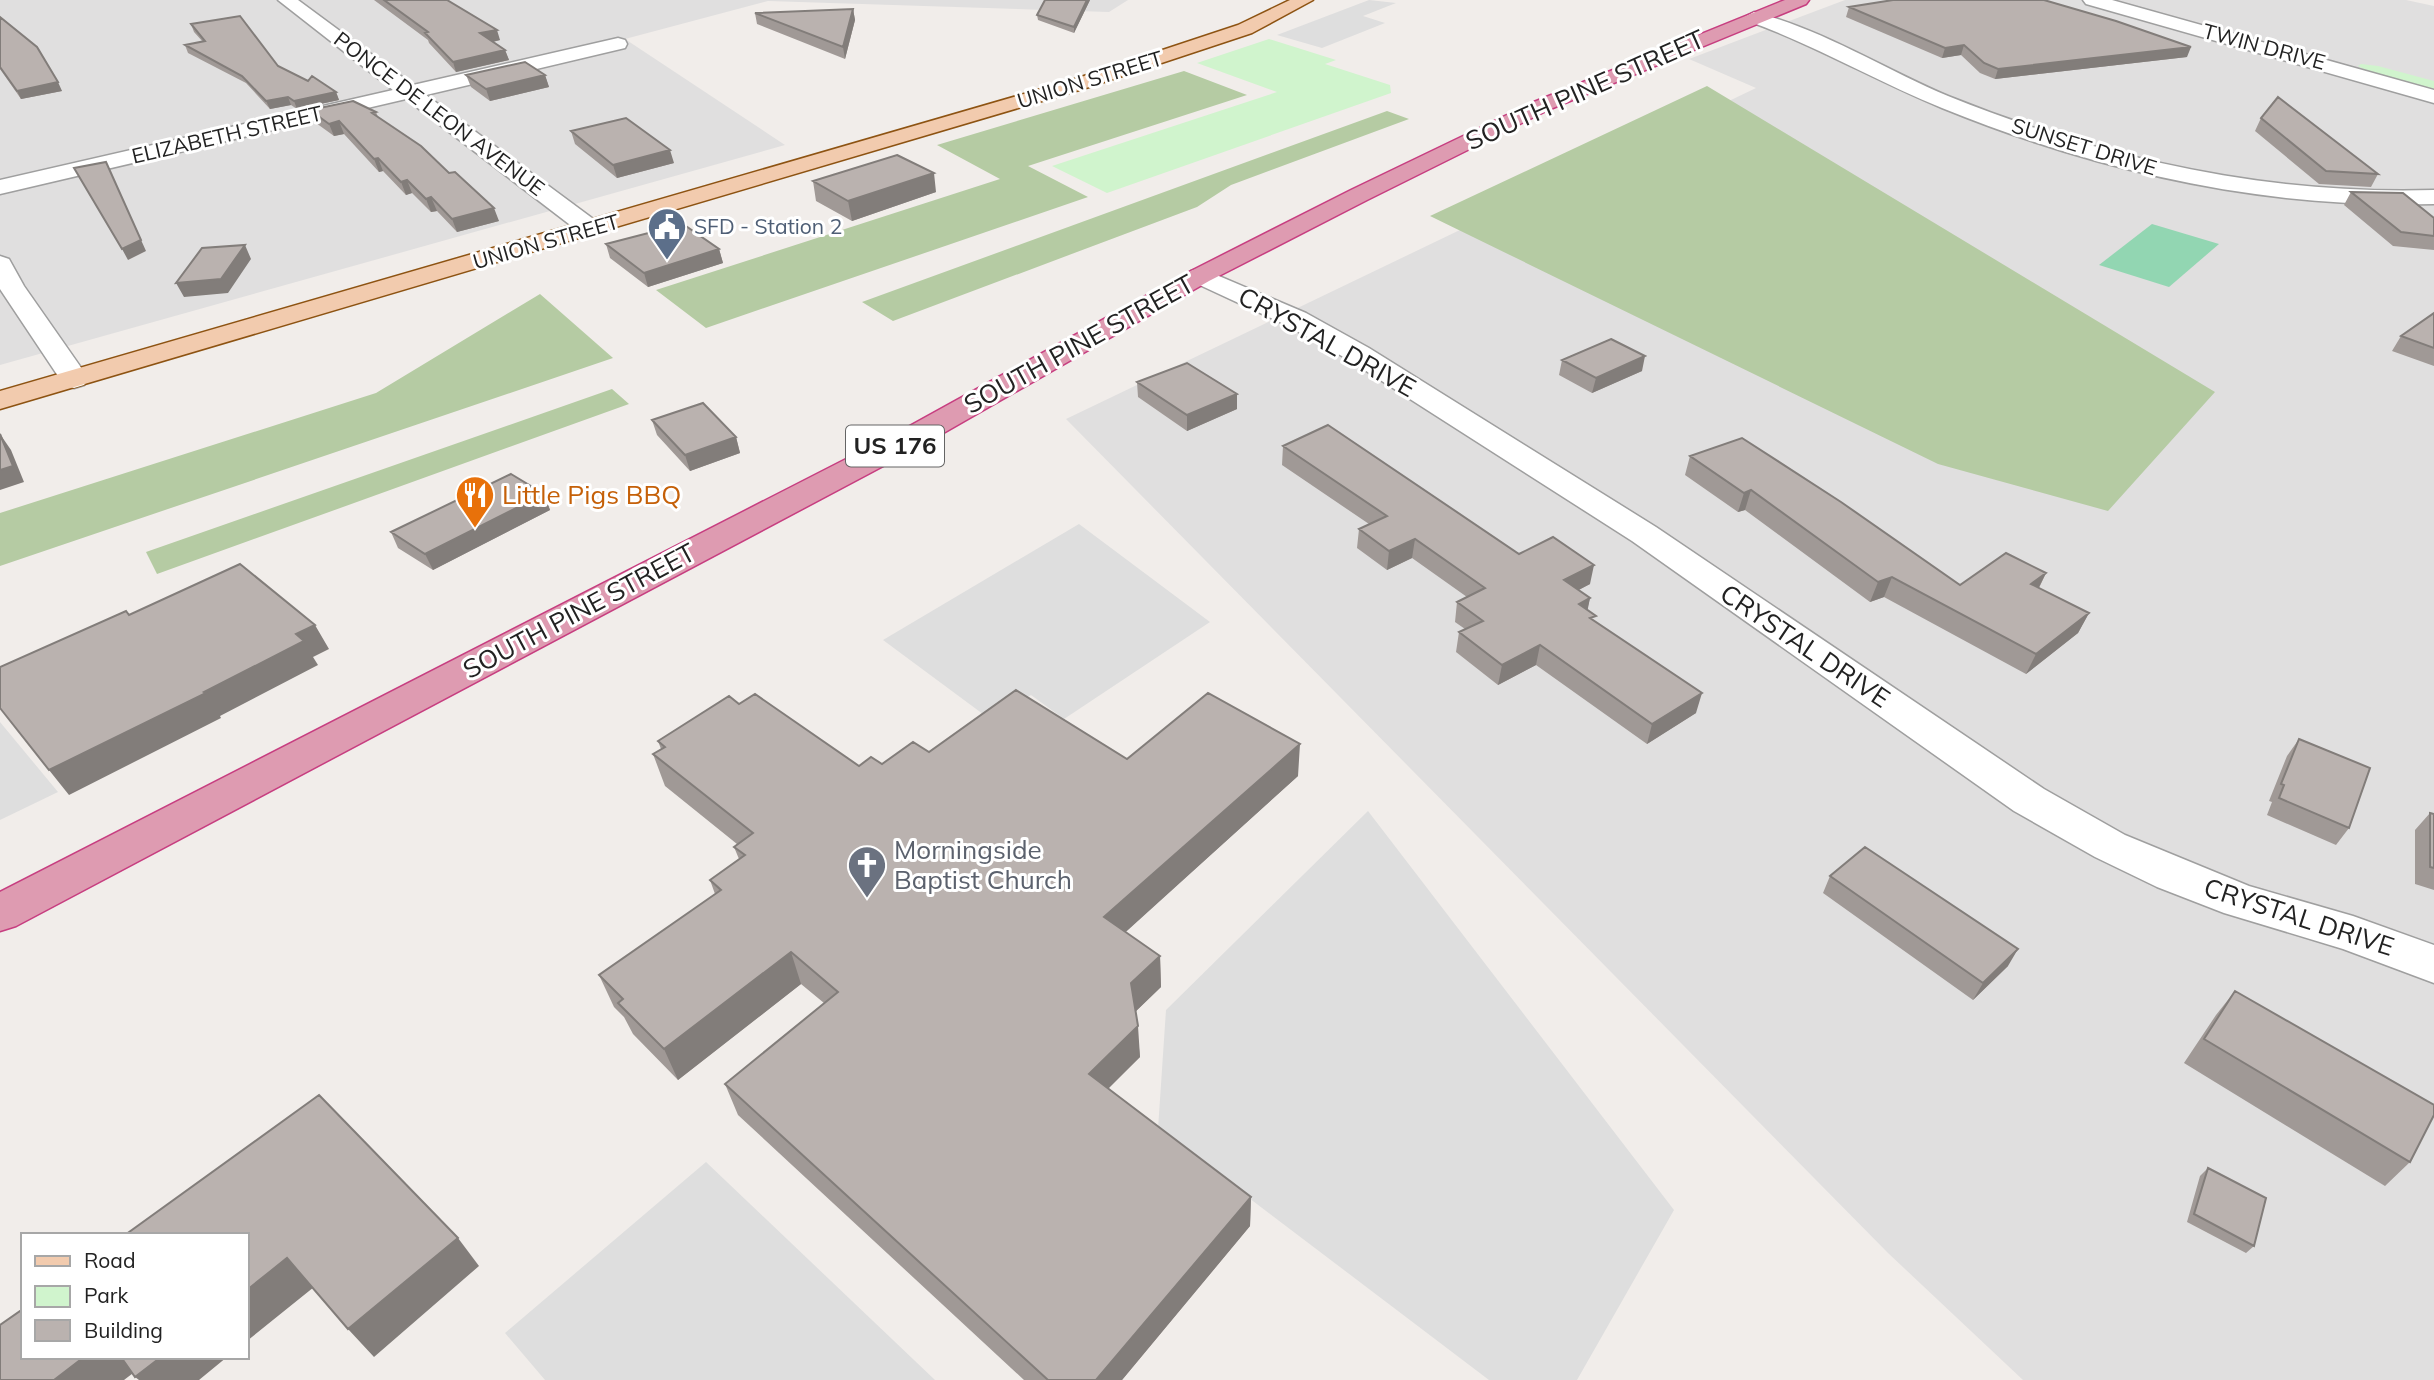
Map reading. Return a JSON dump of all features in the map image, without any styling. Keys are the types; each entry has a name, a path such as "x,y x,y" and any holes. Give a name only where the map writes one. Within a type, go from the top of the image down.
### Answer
{"highway":[{"name":"SOUTH PINE STREET","path":"0,913 908,440 1200,276 1541,106 1800,0"}],"main road":[{"name":"UNION STREET","path":"0,400 1067,88 1245,29 1304,5"}],"street":[{"name":"PONCE DE LEON AVENUE","path":"287,0 591,229"},
{"name":"TWIN DRIVE","path":"2092,0 2329,65 2434,97"},
{"name":"TWIN DRIVE","path":"2141,0 2434,78"},
{"name":"SUNSET DRIVE","path":"1754,18 1811,37 1955,106 2105,157 2202,179 2283,192 2368,198 2434,197"},
{"name":"ELIZABETH STREET","path":"0,187 618,44"},
{"path":"2329,65 2356,57"},
{"path":"0,264 11,286 74,379"},
{"name":"CRYSTAL DRIVE","path":"1200,276 1296,319 1359,354 1644,534 2029,800 2110,846 2173,875 2240,901 2353,934 2434,964"}],"shaded area":[{"path":"0,0 1128,0 1109,12 768,1 625,39 785,145 0,365"},
{"path":"1369,0 1396,3 1363,16 1385,23 1322,48 1277,35"},
{"path":"1845,0 2406,0 2434,6 2434,1380 2023,1380 1888,1253 1066,419 1756,88 1689,59"},
{"path":"1079,524 1210,622 1064,719 1031,695 991,720 883,640"},
{"path":"0,722 58,792 0,820"},
{"path":"1368,811 1674,1210 1577,1380 1489,1380 1158,1129 1166,1010"},
{"path":"706,1162 935,1380 545,1380 505,1333"}],"green space":[{"path":"1269,39 1336,60 1325,64 1390,85 1391,93 1107,193 1052,166 1277,92 1197,63"},
{"path":"2361,64 2434,81 2434,92 2358,66"},
{"path":"1184,71 1247,95 1028,166 1088,197 706,328 656,290 1000,179 937,145"},
{"path":"1707,86 2215,392 2108,511 1938,464 1430,216"},
{"path":"1387,111 1409,119 1231,185 1197,207 893,321 862,302"},
{"path":"2152,224 2219,244 2169,287 2099,265"},
{"path":"540,294 613,358 0,566 0,513 376,393"},
{"path":"612,389 629,404 157,574 146,552"}],"building":[{"path":"384,0 447,0 497,30 480,33 505,50 453,62 425,33 428,32"},
{"path":"1045,0 1087,0 1074,27 1037,15"},
{"path":"1893,0 2044,0 2191,47 1998,69 1984,63 1964,45 1945,48 1849,7"},
{"path":"853,9 843,47 755,13"},
{"path":"240,16 278,66 308,81 312,76 336,92 294,101 288,97 266,101 242,76 185,45 205,41 191,24"},
{"path":"0,17 37,47 58,82 17,91 0,67"},
{"path":"525,62 545,75 486,89 466,75"},
{"path":"2278,97 2378,174 2326,171 2261,118"},
{"path":"353,101 376,112 372,113 421,146 449,173 455,172 494,208 452,219 431,197 426,199 407,180 401,182 378,158 374,159 339,121 329,124 310,110"},
{"path":"626,118 670,150 613,165 571,131"},
{"path":"897,155 934,173 848,201 813,181"},
{"path":"106,162 141,240 122,249 74,168"},
{"path":"2351,192 2403,193 2434,218 2434,236 2401,232"},
{"path":"683,224 719,249 644,273 606,244"},
{"path":"245,245 221,279 176,283 202,248"},
{"path":"2434,313 2434,348 2401,336"},
{"path":"1611,339 1645,356 1596,378 1562,360"},
{"path":"1187,363 1237,394 1187,415 1137,382"},
{"path":"703,403 736,437 685,455 652,420"},
{"path":"1328,425 1519,554 1553,537 1594,565 1564,580 1590,598 1579,604 1596,616 1590,618 1702,693 1652,724 1540,645 1502,665 1459,632 1483,621 1457,602 1485,588 1415,539 1389,551 1359,529 1387,516 1283,446"},
{"path":"0,434 13,466 0,470"},
{"path":"1742,438 1841,502 1960,585 2006,553 2046,573 2031,584 2089,613 2036,654 1892,577 1878,582 1751,490 1744,493 1690,456"},
{"path":"511,474 544,494 425,554 391,532"},
{"path":"240,564 315,625 296,634 304,641 204,692 206,693 49,770 0,708 0,667 126,611 129,615"},
{"path":"1016,690 1127,759 1208,693 1300,744 1104,917 1160,956 1131,983 1138,1026 1089,1074 1251,1197 1096,1380 1048,1380 725,1084 838,992 791,952 664,1049 618,1003 623,999 599,975 721,890 710,880 745,855 734,847 753,833 653,754 665,747 658,741 729,696 739,704 755,694 859,766 871,757 882,764 913,742 929,752"},
{"path":"2299,739 2370,768 2349,828 2279,798 2284,785 2281,784"},
{"path":"2430,813 2434,814 2434,868 2430,867"},
{"path":"1865,847 2018,949 1983,983 1830,876"},
{"path":"2235,991 2434,1105 2434,1115 2410,1162 2204,1039"},
{"path":"319,1095 458,1238 348,1329 287,1258 248,1289 248,1233 128,1233"},
{"path":"2208,1168 2266,1198 2254,1246 2194,1214"},
{"path":"21,1310 21,1359 81,1359 54,1380 0,1380 0,1325"},
{"path":"122,1359 158,1359 135,1377"}],"place":[{"name":"SFD - Station 2","path":"667,261"},
{"name":"Little Pigs BBQ","path":"475,529"},
{"name":"Morningside Baptist Church","path":"867,899"}]}
